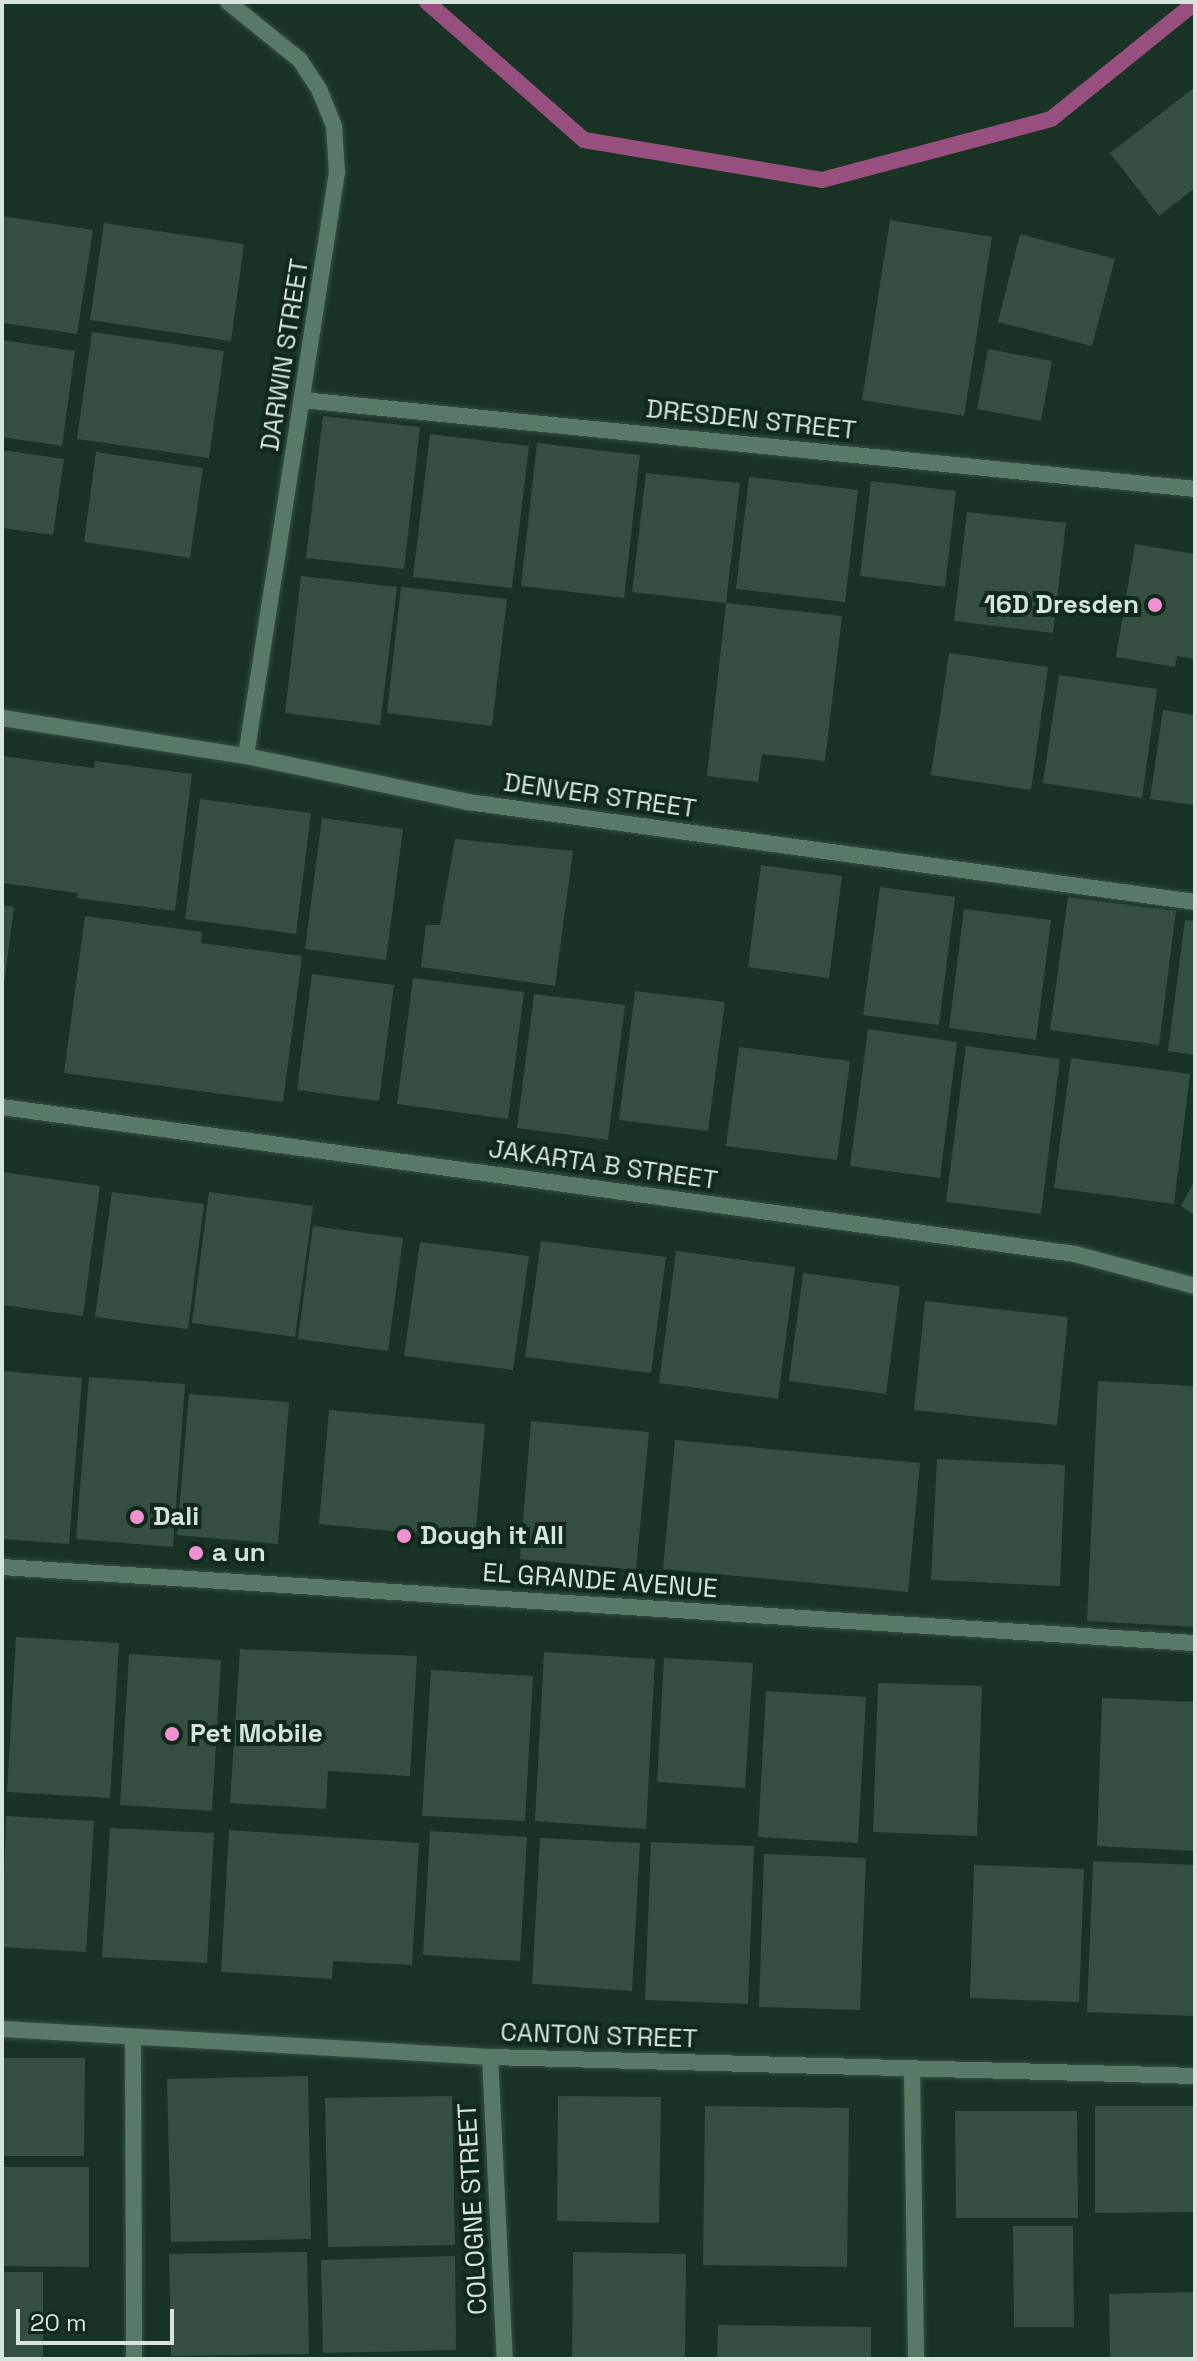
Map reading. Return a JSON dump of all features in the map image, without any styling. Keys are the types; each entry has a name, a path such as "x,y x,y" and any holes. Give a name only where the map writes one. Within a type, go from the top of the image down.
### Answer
{"street":[{"name":"DARWIN STREET","path":"228,2 300,60 319,89 334,126 337,172 246,756"},
{"name":"DRESDEN STREET","path":"302,400 1195,489"},
{"name":"DENVER STREET","path":"2,718 246,756 468,802 1195,902"},
{"name":"JAKARTA B STREET","path":"2,1107 1075,1254 1195,1286"},
{"name":"EL GRANDE AVENUE","path":"2,1567 1195,1643"},
{"name":"CANTON STREET","path":"2,2029 490,2057 1195,2076"},
{"path":"133,2038 134,2359"},
{"name":"COLOGNE STREET","path":"490,2057 505,2359"},
{"path":"912,2069 916,2359"}],"building":[{"path":"1195,87 1195,188 1159,216 1110,153"},
{"path":"2,216 93,230 77,334 2,323"},
{"path":"890,220 992,237 964,416 862,400"},
{"path":"104,223 244,244 231,341 90,320"},
{"path":"1020,234 1115,259 1092,346 998,322"},
{"path":"92,332 224,351 209,458 77,439"},
{"path":"2,340 75,351 62,446 2,437"},
{"path":"988,349 1052,361 1041,421 977,409"},
{"path":"323,416 420,427 404,569 306,558"},
{"path":"430,434 529,446 512,588 413,577"},
{"path":"537,443 640,455 624,598 521,586"},
{"path":"2,450 64,459 53,535 2,528"},
{"path":"96,452 203,468 190,558 84,542"},
{"path":"646,473 740,483 726,603 632,592"},
{"path":"749,477 858,490 845,602 736,589"},
{"path":"871,481 956,491 945,587 860,576"},
{"path":"967,512 1066,523 1053,633 954,621"},
{"name":"16D Dresden","path":"1135,544 1195,554 1195,659 1177,656 1175,667 1116,657"},
{"path":"301,576 397,587 380,725 285,713"},
{"path":"401,587 507,599 492,726 387,713"},
{"path":"726,603 842,616 825,761 762,754 758,782 707,776"},
{"path":"949,653 1048,667 1031,790 931,775"},
{"path":"1059,675 1157,689 1142,798 1043,783"},
{"path":"1163,710 1195,715 1195,805 1150,799"},
{"path":"2,756 94,768 95,761 192,774 175,911 77,898 78,893 2,883"},
{"path":"200,799 311,813 296,934 185,919"},
{"path":"322,818 403,829 386,960 305,949"},
{"path":"455,839 573,851 555,986 421,967 426,925 440,925"},
{"path":"761,865 842,876 829,978 748,967"},
{"path":"880,887 955,897 939,1025 863,1015"},
{"path":"1068,897 1176,911 1159,1045 1050,1030"},
{"path":"2,905 14,907 4,983 2,983"},
{"path":"964,909 1051,920 1036,1040 949,1028"},
{"path":"85,916 202,932 201,943 302,956 283,1102 64,1073"},
{"path":"1185,920 1195,921 1195,1055 1168,1051"},
{"path":"312,974 394,985 379,1101 297,1090"},
{"path":"413,978 524,992 508,1119 397,1104"},
{"path":"635,991 725,1002 708,1131 619,1120"},
{"path":"534,994 625,1005 608,1140 517,1128"},
{"path":"868,1029 957,1042 940,1178 850,1166"},
{"path":"966,1046 1060,1059 1041,1214 946,1202"},
{"path":"739,1047 850,1061 837,1160 726,1146"},
{"path":"1071,1058 1190,1074 1174,1204 1054,1188"},
{"path":"2,1172 100,1186 83,1316 2,1305"},
{"path":"1195,1180 1195,1216 1181,1206"},
{"path":"112,1192 204,1204 188,1329 95,1317"},
{"path":"209,1192 313,1206 295,1337 192,1323"},
{"path":"313,1226 403,1238 388,1351 298,1339"},
{"path":"541,1241 666,1257 651,1373 525,1357"},
{"path":"420,1242 529,1256 513,1370 404,1356"},
{"path":"676,1251 795,1267 778,1399 659,1383"},
{"path":"803,1273 900,1286 886,1394 789,1381"},
{"path":"925,1301 1068,1317 1057,1425 914,1410"},
{"path":"2,1371 82,1378 69,1544 2,1539"},
{"path":"89,1377 185,1384 173,1547 76,1539"},
{"path":"1098,1381 1195,1386 1195,1627 1087,1621"},
{"path":"189,1394 289,1402 278,1544 177,1535"},
{"path":"329,1410 485,1424 475,1539 319,1524"},
{"path":"531,1421 649,1432 636,1570 520,1559"},
{"path":"675,1440 920,1463 908,1592 663,1569"},
{"path":"937,1459 1065,1465 1060,1586 931,1580"},
{"path":"16,1637 119,1643 110,1798 7,1792"},
{"path":"240,1649 417,1656 410,1776 328,1771 326,1809 230,1803"},
{"path":"544,1652 655,1659 646,1829 535,1821"},
{"path":"129,1654 221,1660 212,1811 120,1805"},
{"path":"664,1658 753,1663 745,1788 657,1782"},
{"path":"431,1670 533,1676 525,1821 422,1816"},
{"path":"878,1683 982,1686 977,1836 873,1832"},
{"path":"766,1691 866,1697 858,1843 758,1837"},
{"path":"1102,1698 1195,1702 1195,1851 1097,1846"},
{"path":"6,1816 94,1821 86,1952 2,1947"},
{"path":"110,1828 214,1833 207,1963 102,1957"},
{"path":"229,1830 419,1843 412,1965 333,1961 332,1979 221,1972"},
{"path":"430,1831 527,1837 520,1961 423,1955"},
{"path":"540,1838 640,1843 632,1991 532,1984"},
{"path":"651,1842 754,1846 748,2004 645,2000"},
{"path":"764,1854 866,1858 860,2010 759,2007"},
{"path":"1093,1861 1195,1865 1195,2016 1087,2012"},
{"path":"974,1865 1084,1869 1079,2002 970,1998"},
{"path":"2,2058 85,2058 84,2156 2,2156"},
{"path":"308,2076 311,2239 171,2242 167,2079"},
{"path":"452,2096 455,2245 328,2247 325,2098"},
{"path":"558,2096 661,2097 659,2223 557,2221"},
{"path":"705,2106 849,2108 847,2267 703,2265"},
{"path":"1095,2106 1195,2106 1195,2212 1095,2213"},
{"path":"955,2111 1077,2111 1078,2218 956,2218"},
{"path":"2,2167 89,2167 89,2267 2,2266"},
{"path":"1013,2226 1073,2226 1074,2327 1014,2327"},
{"path":"307,2252 309,2354 171,2356 169,2254"},
{"path":"573,2252 686,2254 685,2359 572,2359"},
{"path":"455,2256 456,2350 323,2353 321,2260"},
{"path":"2,2272 43,2272 43,2357 2,2357"},
{"path":"1195,2292 1195,2359 1110,2359 1109,2294"},
{"path":"718,2325 871,2327 871,2359 717,2359"}],"waterway":[{"path":"427,2 584,140 822,180 1051,119 1195,3"}],"place":[{"name":"16D Dresden","path":"1155,605"},
{"name":"Dali","path":"137,1517"},
{"name":"Dough it All","path":"404,1536"},
{"name":"a un","path":"196,1553"},
{"name":"Pet Mobile","path":"172,1734"}]}
